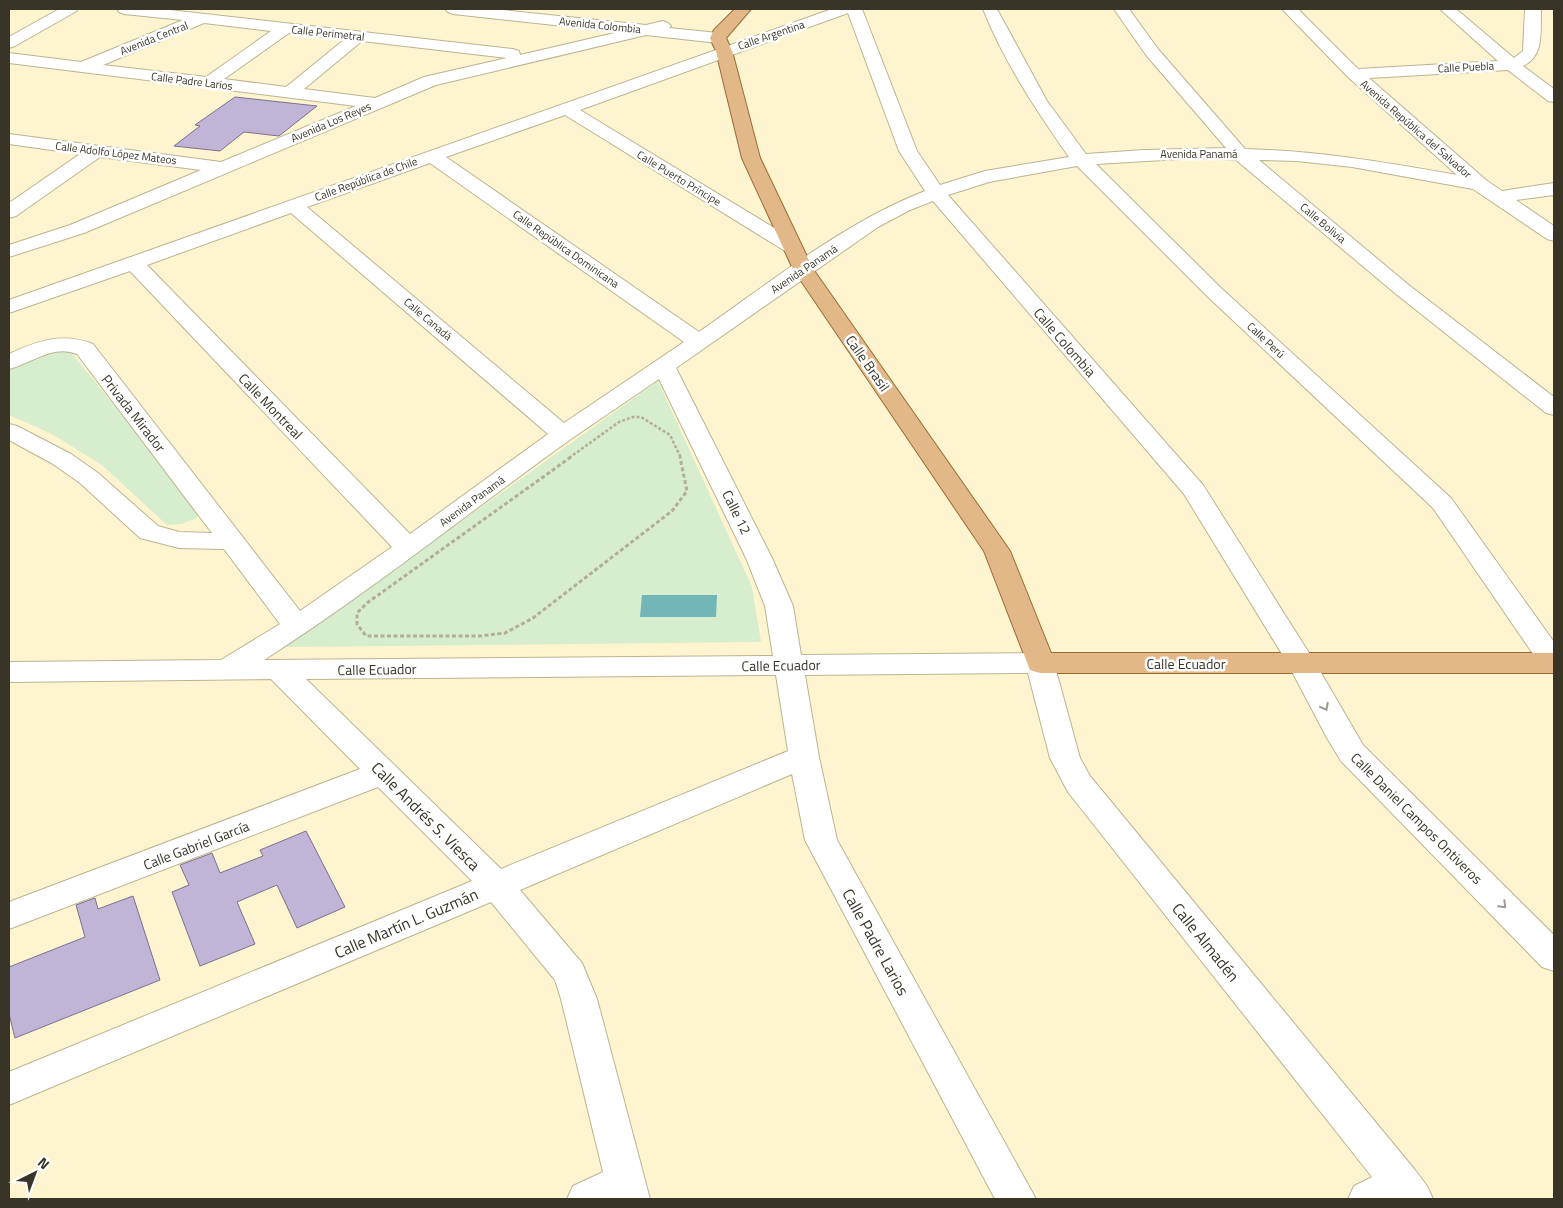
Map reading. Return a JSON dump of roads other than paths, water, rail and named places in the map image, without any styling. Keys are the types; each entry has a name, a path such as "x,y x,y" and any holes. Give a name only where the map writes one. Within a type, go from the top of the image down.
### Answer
{"main road":[{"path":"721,41 743,9"},
{"name":"Calle Brasil","path":"721,41 751,158 803,269 997,551 1040,663"},
{"name":"Calle Ecuador","path":"1040,663 1554,663"}],"street":[{"path":"9,43 70,9"},
{"path":"124,9 183,16"},
{"name":"Avenida Central","path":"59,64 183,16 228,9"},
{"name":"Avenida Colombia","path":"453,9 655,28"},
{"name":"Avenida Colombia","path":"510,9 655,28 721,41"},
{"name":"Calle Argentina","path":"721,41 846,9"},
{"name":"Calle Colombia","path":"854,9 908,151 936,193 1194,490 1302,664"},
{"name":"Calle Perú","path":"990,9 1039,102 1081,160 1214,292 1442,503 1554,663"},
{"name":"Calle Bolivia","path":"1122,9 1152,52 1240,154 1403,290 1554,408"},
{"name":"Avenida República del Salvador","path":"1290,9 1354,74 1479,184 1554,235"},
{"path":"1447,9 1512,65 1554,97"},
{"name":"Calle Puebla","path":"1354,74 1512,65 1523,60 1531,52 1533,9"},
{"name":"Avenida Central","path":"81,67 203,14"},
{"name":"Calle Perimetral","path":"203,14 285,28 532,57"},
{"path":"209,83 285,28"},
{"name":"Avenida Los Reyes","path":"9,251 78,230 376,103 445,76 655,28"},
{"path":"290,92 358,36"},
{"name":"Calle República de Chile","path":"9,307 567,109 721,41"},
{"name":"Calle Padre Larios","path":"9,58 376,103"},
{"name":"Calle Puerto Príncipe","path":"567,109 792,246"},
{"name":"Calle Adolfo López Mateos","path":"9,139 224,168"},
{"path":"9,212 98,150"},
{"name":"Avenida Panamá","path":"227,670 297,626 408,548 563,434 803,269 871,224 903,206 936,193 985,178 1081,160 1144,155 1240,154 1297,156 1352,162 1479,184"},
{"name":"Calle República Dominicana","path":"432,156 699,342"},
{"path":"1498,197 1554,189"},
{"name":"Calle Canadá","path":"293,205 563,434"},
{"path":"9,239 38,243"},
{"name":"Calle Montreal","path":"134,263 408,548"},
{"name":"Privada Mirador","path":"9,362 50,346 63,344 77,345 85,349 297,626"},
{"name":"Calle 12","path":"664,366 763,566 779,606 789,665"},
{"path":"9,431 62,459 89,478 157,536 175,539 233,541"},
{"name":"Calle Ecuador","path":"9,672 1040,663"},
{"name":"Calle Almadén","path":"1040,663 1066,758 1071,772 1079,784 1394,1194"},
{"name":"Calle Daniel Campos Ontiveros","path":"1302,664 1352,753 1554,957"},
{"name":"Calle Padre Larios","path":"789,665 804,757 821,840 1016,1199"},
{"name":"Calle Andrés S. Viesca","path":"279,670 496,885 570,973 579,999 628,1190"},
{"name":"Calle Martín L. Guzmán","path":"9,1089 804,757"},
{"name":"Calle Gabriel García","path":"9,916 384,773"},
{"path":"587,1199 628,1190"}],"water":[{"path":"642,595 717,595 716,617 640,617"}]}
